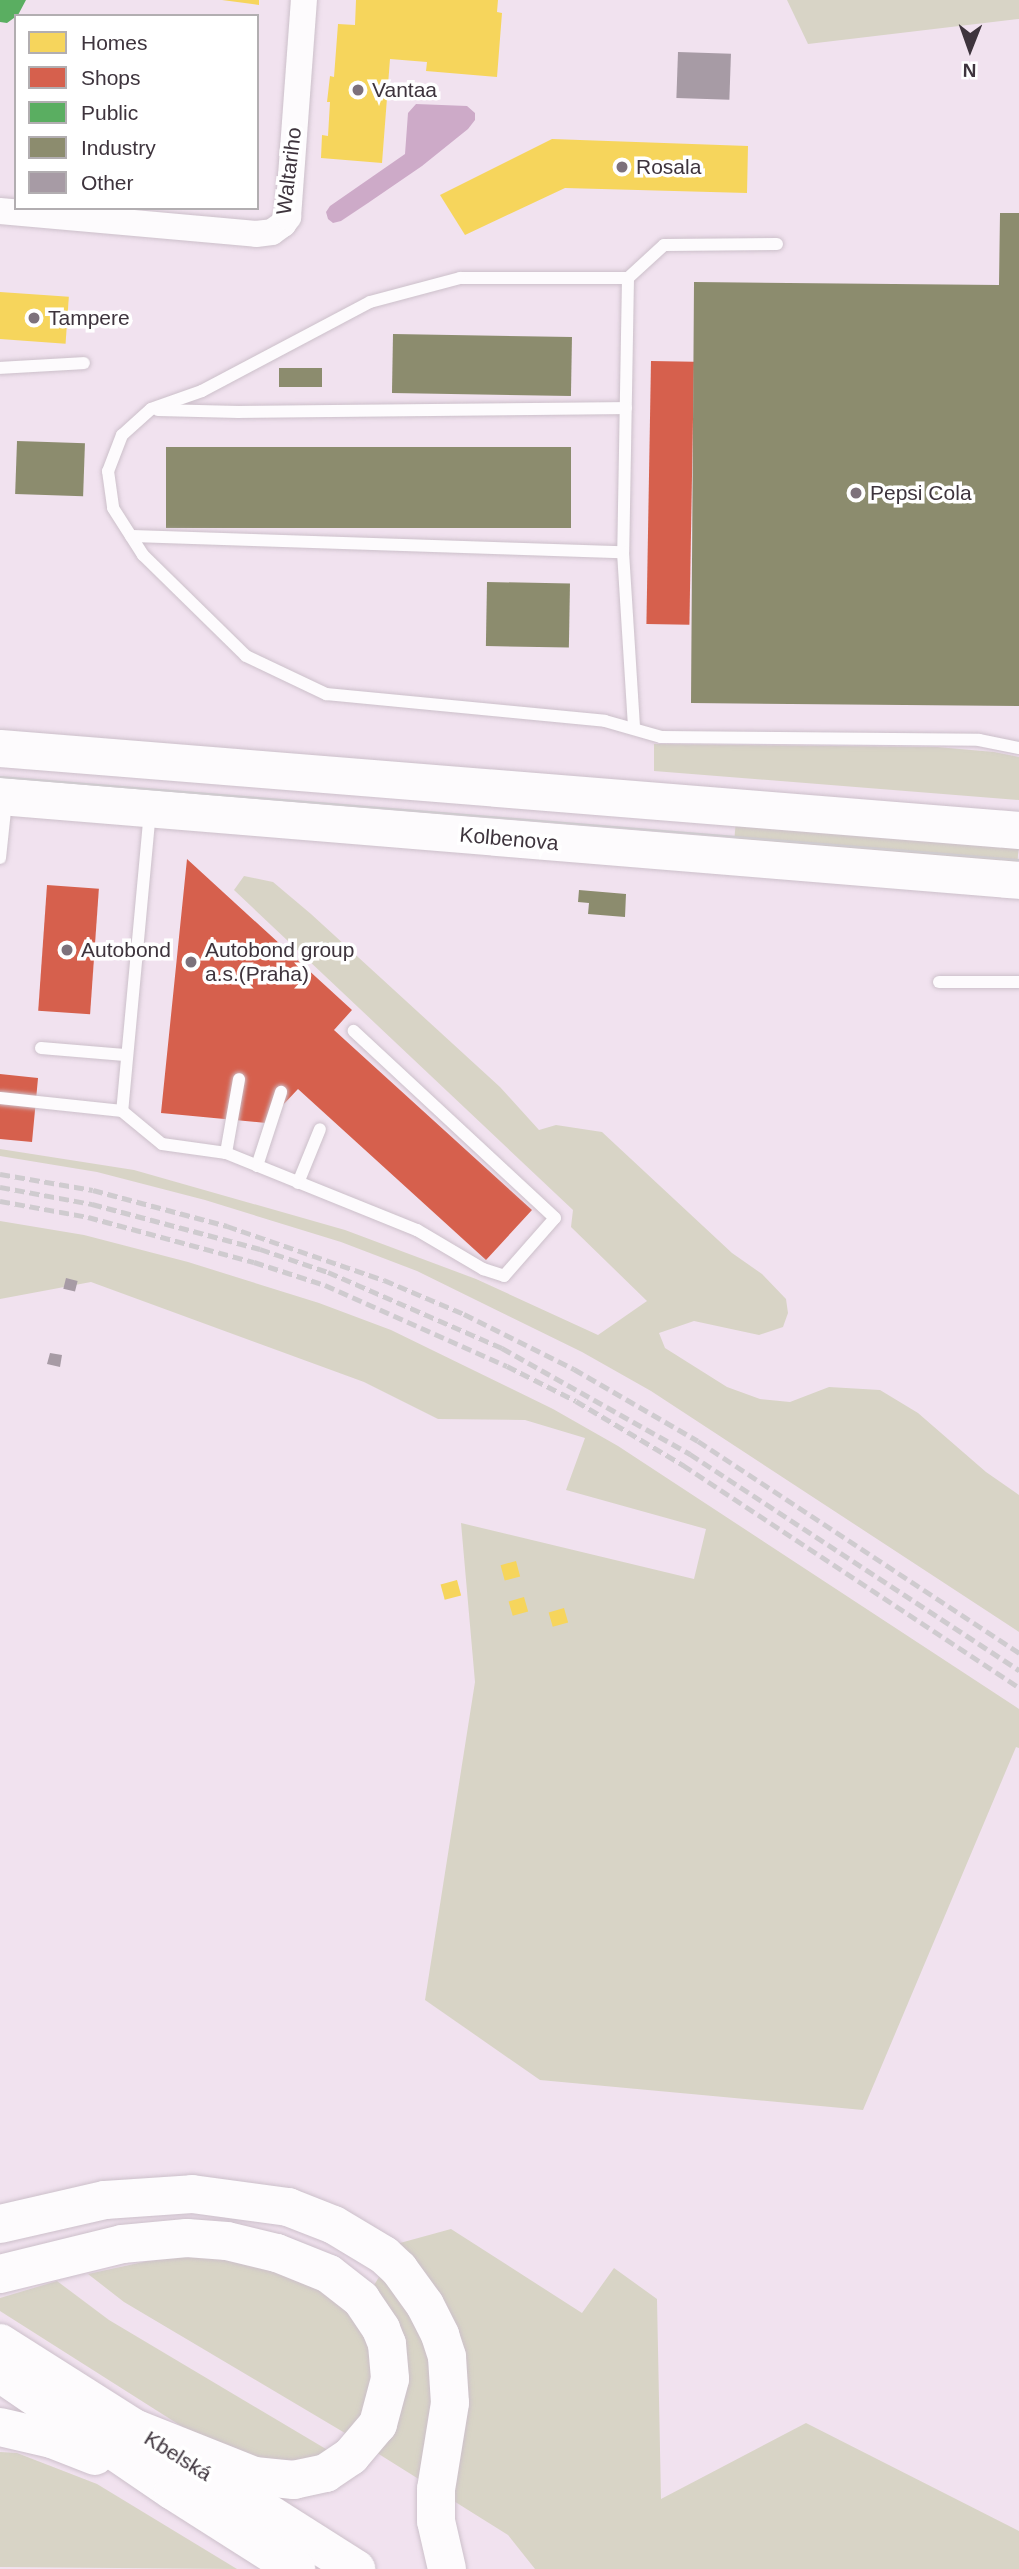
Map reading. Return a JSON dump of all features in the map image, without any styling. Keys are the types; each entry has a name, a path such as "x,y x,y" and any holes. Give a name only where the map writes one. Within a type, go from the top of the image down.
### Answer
{"main road":[{"path":"0,748 1019,830"},
{"name":"Kolbenova","path":"4,797 1019,880"},
{"path":"0,2224 105,2200 192,2194 288,2207 334,2225 375,2248 399,2269 420,2296 440,2335 447,2357 450,2403 436,2490 436,2521 444,2556"},
{"path":"0,2274 94,2249 187,2238 250,2245 329,2274 361,2299 382,2329 387,2344 390,2379 384,2408 370,2436 351,2456 326,2473 294,2480 254,2476 134,2428"},
{"name":"Kbelská","path":"0,2343 356,2569"},
{"name":"Kbelská","path":"0,2373 173,2491 296,2569"},
{"path":"0,2427 80,2449 173,2491"}],"street":[{"name":"Waltariho","path":"0,212 150,217 257,234 272,232 288,217 304,0"}],"lane":[{"path":"777,244 664,245 628,278 460,278 370,302 202,391 152,409 122,435 108,471 113,508 143,555 246,656 326,694 605,721 662,737 979,740 1019,748"},
{"path":"628,278 623,552 634,727"},
{"path":"0,368 84,363"},
{"path":"152,409 239,412 626,408"},
{"path":"131,536 623,552"},
{"path":"0,858 4,797"},
{"path":"122,1111 125,1055 150,810"},
{"path":"939,982 1019,982"},
{"path":"0,1098 122,1111 162,1144 226,1153 417,1230 483,1269 504,1276 555,1218 354,1031"},
{"path":"41,1048 125,1055"},
{"path":"226,1153 239,1079"},
{"path":"257,1166 281,1092"},
{"path":"298,1183 320,1129"}],"shaded area":[{"path":"787,0 1019,0 1019,19 808,44"},
{"path":"416,104 467,106 475,113 475,120 468,129 422,166 341,221 333,223 326,212 330,206 405,154 408,113"},
{"path":"654,744 937,747 994,752 1019,757 1019,800 654,771"},
{"path":"736,820 1019,845 1017,871 734,846"},
{"path":"244,876 273,882 311,914 500,1087 539,1130 556,1125 602,1132 732,1253 762,1274 786,1299 788,1313 783,1327 759,1335 694,1321 659,1333 665,1348 727,1387 760,1399 790,1402 829,1387 880,1390 918,1413 986,1472 1019,1495 1019,1632 651,1391 582,1352 417,1271 341,1242 205,1200 97,1172 0,1156 0,1149 134,1170 345,1230 476,1279 598,1335 647,1301 571,1227 573,1210 234,890"},
{"path":"0,1221 84,1235 188,1262 319,1303 391,1330 553,1409 618,1446 1019,1709 1019,1748 1016,1747 863,2110 540,2080 425,2000 475,1682 461,1523 694,1579 706,1529 566,1490 585,1438 525,1420 438,1419 364,1382 91,1282 0,1299"},
{"path":"451,2229 582,2313 614,2268 657,2299 661,2499 806,2423 1019,2531 1019,2569 535,2569 508,2535 350,2436 124,2302 88,2274 148,2261 201,2255 262,2265 329,2293 355,2316 400,2243"},
{"path":"57,2281 109,2320 331,2452 294,2464 293,2460 257,2461 200,2438 0,2311 0,2298"},
{"path":"0,2452 17,2453 97,2484 237,2569 0,2567"}],"building: Homes":[{"path":"222,0 259,0 259,5"},
{"name":"Vantaa","path":"356,0 498,0 497,12 502,13 497,77 426,71 427,62 390,59 382,163 321,158 322,135 328,136 330,102 327,102 330,76 334,77 338,24 355,25"},
{"name":"Rosala","path":"552,139 748,146 747,193 565,188 465,235 440,195"},
{"name":"Tampere","path":"0,292 69,297 66,344 0,339"},
{"path":"516,1561 520,1576 505,1581 501,1565"},
{"path":"457,1580 461,1595 445,1600 441,1584"},
{"path":"524,1597 528,1611 513,1616 509,1601"},
{"path":"564,1608 568,1622 553,1627 549,1612"}],"building: Shops":[{"path":"651,361 694,362 689,625 646,624"},
{"path":"187,859 352,1010 334,1030 532,1210 486,1260 298,1089 266,1123 161,1113"},
{"name":"Autobond","path":"47,885 99,889 90,1014 38,1011"},
{"path":"0,1074 38,1078 32,1142 0,1139"}],"building: Public":[{"path":"0,0 26,0 19,14 14,14 14,18 7,23 0,22"}],"building: Industry":[{"name":"Pepsi Cola","path":"1000,213 1019,213 1019,706 691,703 694,282 999,285"},
{"path":"393,334 572,337 571,396 392,393"},
{"path":"279,368 322,368 322,387 279,387"},
{"path":"17,441 85,443 83,496 15,494"},
{"path":"166,447 571,447 571,528 166,528"},
{"path":"487,582 570,583 569,647 486,646"},
{"path":"579,890 626,894 625,917 588,914 589,903 578,902"}],"building: Other":[{"name":"Rosala","path":"678,52 731,54 729,100 676,98"},
{"path":"66,1278 78,1281 75,1292 63,1289"},
{"path":"50,1353 62,1355 60,1367 47,1364"}],"tram line":[{"path":"0,777 1019,860"}],"railway":[{"path":"0,1174 93,1190 227,1226 384,1280 464,1314 574,1369 698,1441 1019,1653"},
{"path":"0,1187 92,1204 260,1249 328,1272 502,1348 690,1454 1019,1670"},
{"path":"0,1201 88,1217 254,1262 325,1285 507,1366 576,1401 683,1465 1019,1687"}],"place":[{"name":"Vantaa","path":"358,90"},
{"name":"Rosala","path":"622,167"},
{"name":"Tampere","path":"34,318"},
{"name":"Pepsi Cola","path":"856,493"},
{"name":"Autobond","path":"67,950"},
{"name":"Autobond group a.s.(Praha)","path":"191,962"}]}
